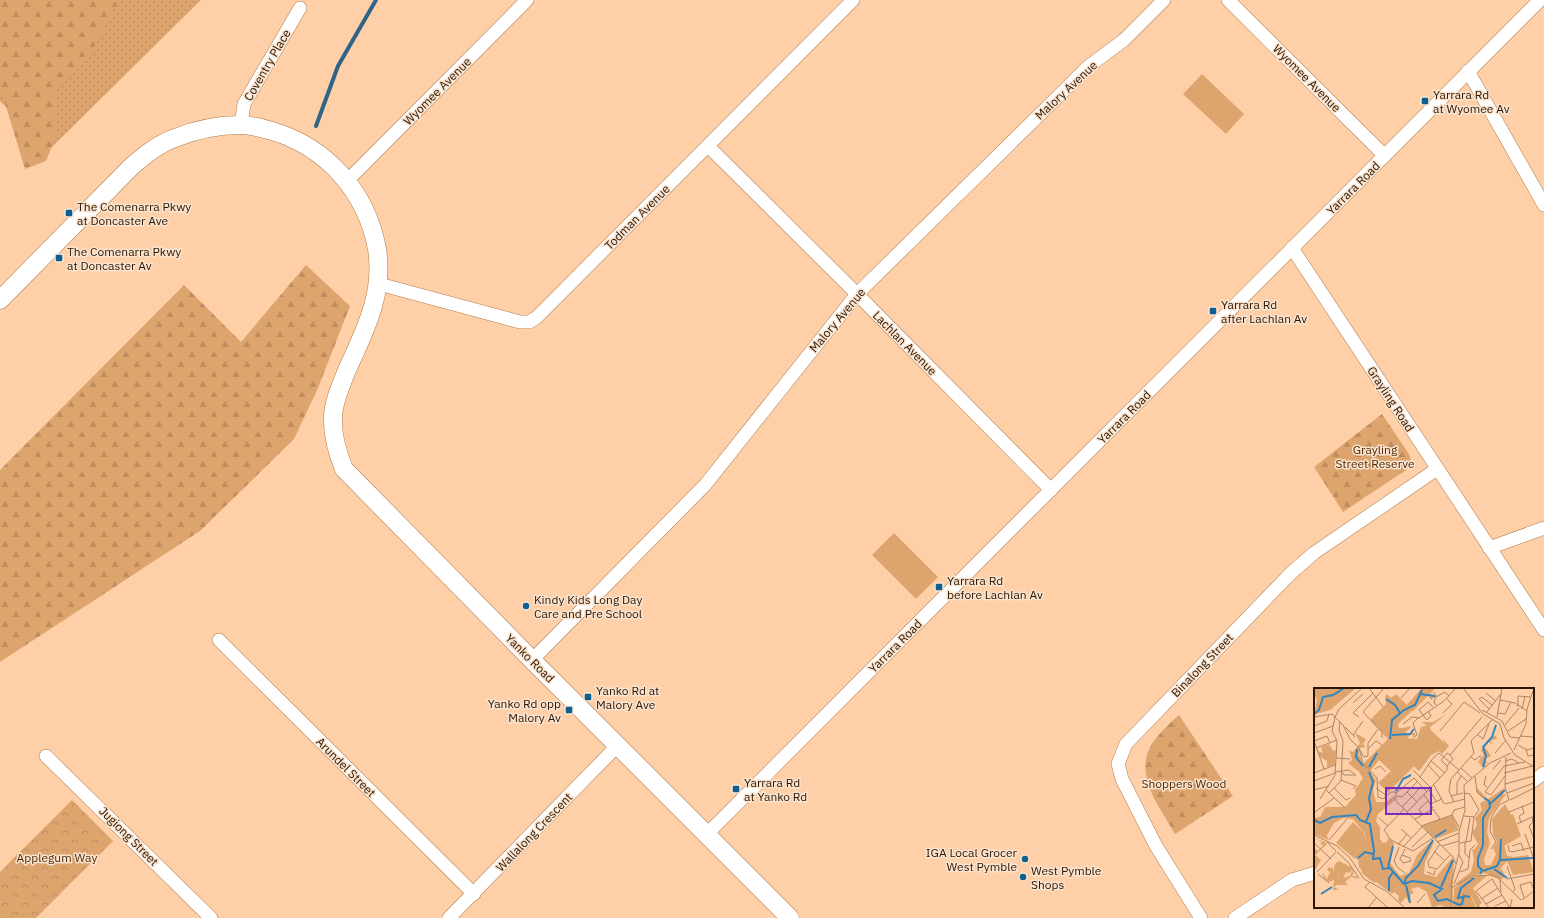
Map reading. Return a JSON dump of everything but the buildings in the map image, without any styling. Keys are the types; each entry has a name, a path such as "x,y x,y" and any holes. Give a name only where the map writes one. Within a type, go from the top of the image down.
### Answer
{"main road":[{"name":"Yanko Road","path":"1,296 132,166 153,149 173,138 218,126 241,125 262,128 286,135 321,155 347,181 364,207 372,229 377,250 379,284 369,320 338,393 333,415 334,435 338,454 344,469 532,660 790,918"}],"street":[{"name":"Wyomee Avenue","path":"347,181 527,0"},
{"name":"Todman Avenue","path":"379,284 520,322 528,322 536,318 853,0"},
{"name":"Malory Avenue","path":"532,660 705,484 857,294 1089,66 1124,40 1164,0"},
{"name":"Wyomee Avenue","path":"1228,0 1385,156"},
{"name":"Yarrara Road","path":"707,834 1385,156 1532,3"},
{"name":"Coventry Place","path":"241,125 244,104 300,8"},
{"path":"1468,71 1544,205"},
{"name":"Lachlan Avenue","path":"708,146 1051,490"},
{"name":"Grayling Road","path":"1292,248 1544,630"},
{"name":"Binalong Street","path":"1201,918 1156,846 1122,779 1118,764 1126,744 1286,579 1314,553 1437,468"},
{"path":"1489,548 1544,528"},
{"name":"Arundel Street","path":"219,640 474,894"},
{"name":"Wallalong Crescent","path":"450,918 618,745"},
{"name":"Jugiong Street","path":"46,756 211,918"},
{"path":"1534,780 1544,773"},
{"path":"1235,918 1292,880 1314,872"}],"green space":[{"path":"0,0 201,0 49,150 0,101"},
{"path":"0,0 119,0 92,51 55,90 58,132 46,161 25,169 0,87"},
{"path":"1202,74 1244,114 1226,134 1183,94"},
{"path":"306,265 350,306 318,388 294,439 200,531 0,662 0,470 184,285 241,342"},
{"name":"Grayling Street Reserve","path":"1382,414 1409,454 1410,464 1406,470 1343,512 1314,467"},
{"path":"894,533 938,577 916,599 872,555"},
{"name":"Shoppers Wood","path":"1179,715 1233,796 1175,834 1154,799 1149,787 1146,774 1146,762 1149,749 1157,737 1164,728"},
{"name":"Applegum Way","path":"72,800 113,841 36,918 0,918 0,872"}],"waterway":[{"path":"316,126 338,66 376,0"}],"place":[{"name":"Yarrara Rd at Wyomee Av","path":"1425,101"},
{"name":"The Comenarra Pkwy at Doncaster Ave","path":"69,213"},
{"name":"The Comenarra Pkwy at Doncaster Av","path":"59,258"},
{"name":"Yarrara Rd after Lachlan Av","path":"1213,311"},
{"name":"Yarrara Rd before Lachlan Av","path":"939,587"},
{"name":"Kindy Kids Long Day Care and Pre School","path":"526,606"},
{"name":"Yanko Rd at Malory Ave","path":"588,697"},
{"name":"Yanko Rd opp Malory Av","path":"569,710"},
{"name":"Yarrara Rd at Yanko Rd","path":"736,789"},
{"name":"IGA Local Grocer West Pymble","path":"1025,859"},
{"name":"West Pymble Shops","path":"1023,877"}]}
